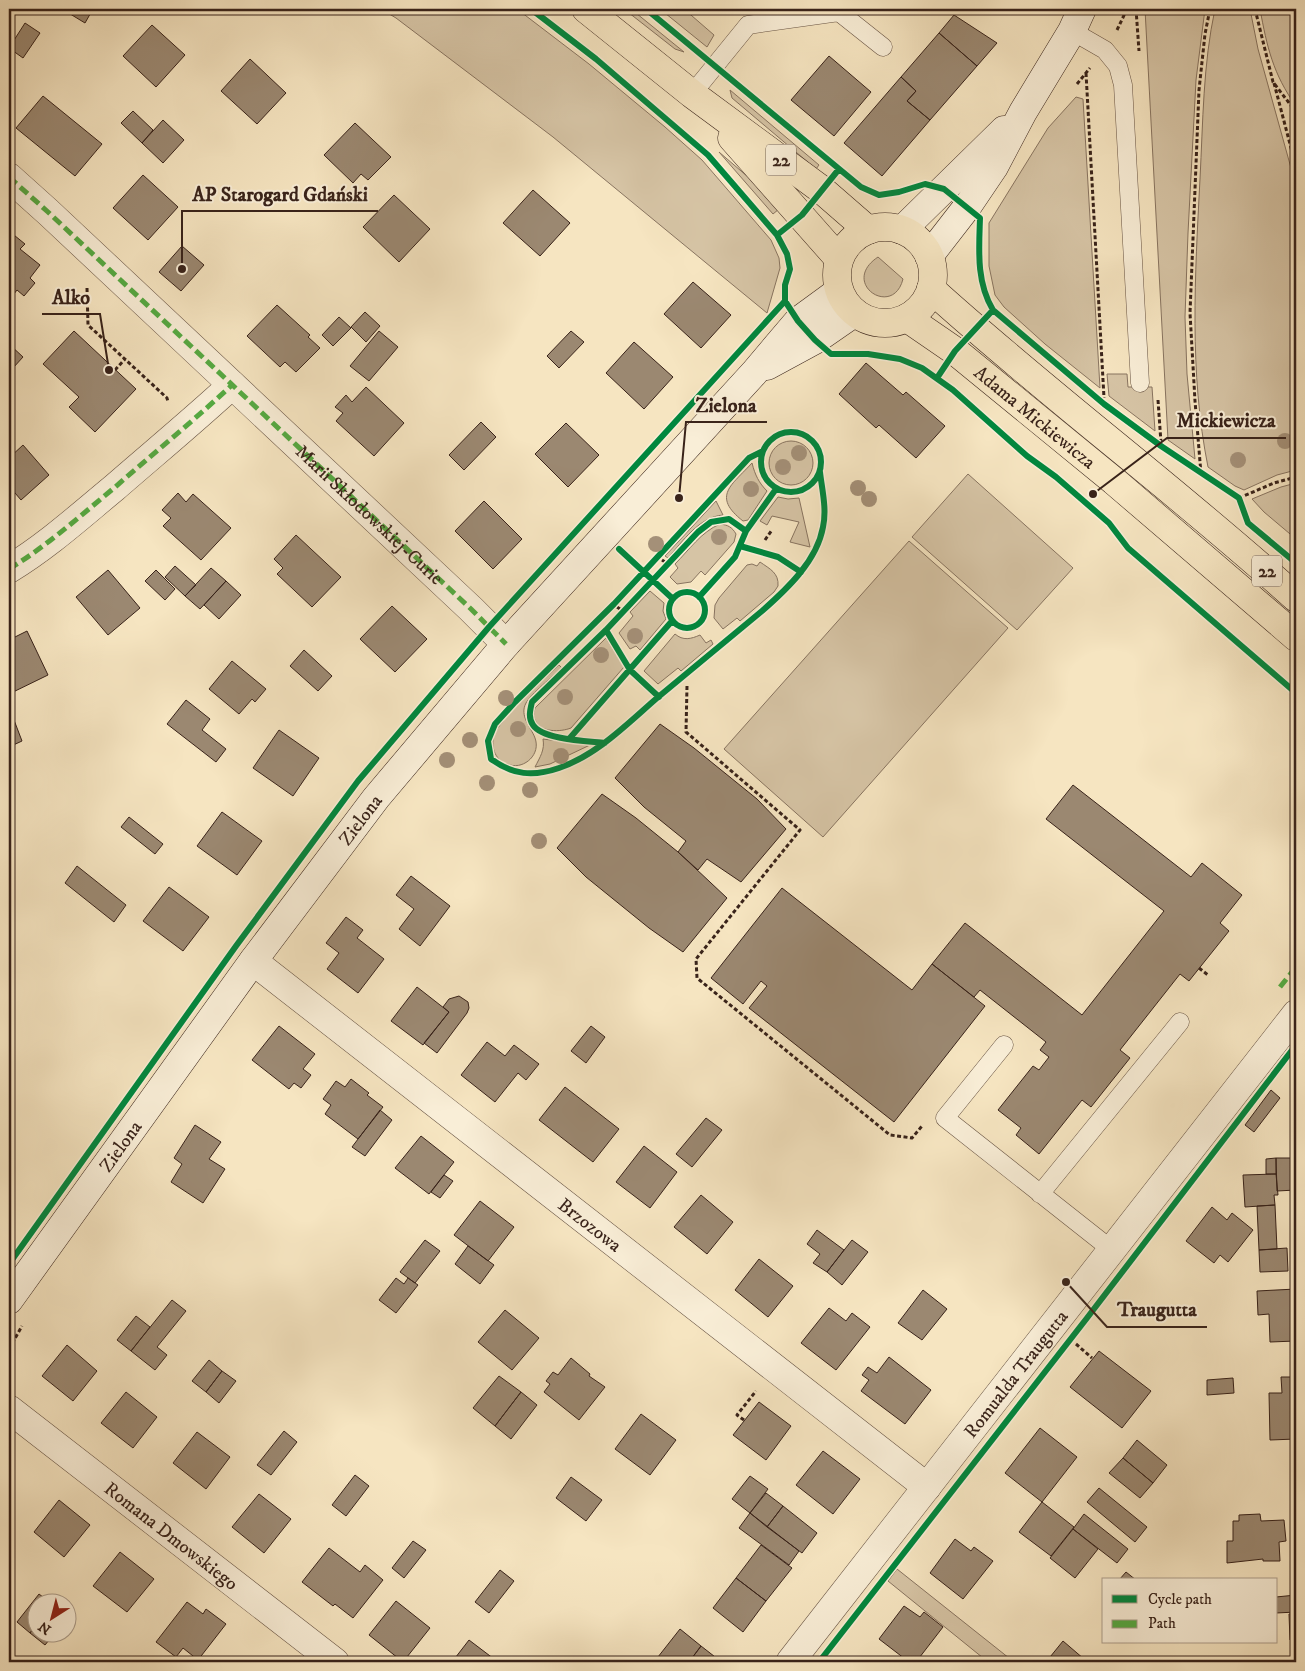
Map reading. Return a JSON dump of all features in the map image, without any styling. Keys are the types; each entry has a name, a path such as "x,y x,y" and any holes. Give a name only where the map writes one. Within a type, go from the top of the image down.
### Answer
{"main road":[{"name":"22","path":"586,9 692,94 822,190 868,230"},
{"name":"22","path":"692,94 839,258"},
{"path":"885,227 902,230 918,240 929,256 933,272 931,289 922,306 907,318 889,324 871,322 854,313 845,303 839,291 836,275 839,258 850,241 868,230 885,227"},
{"name":"Adama Mickiewicza","path":"931,289 1237,545 1296,598"},
{"name":"Adama Mickiewicza","path":"907,318 955,351 1136,499 1296,637"}],"street":[{"path":"929,256 967,207 994,167 1023,112 1077,20"},
{"path":"902,230 1023,112"},
{"name":"Marii Skłodowskiej-Curie","path":"9,177 464,602 506,644"},
{"name":"Zielona","path":"9,1300 263,969 376,798 506,644 754,373 798,321 839,291"},
{"name":"Zielona","path":"754,373 815,340 854,313"},
{"path":"9,569 31,556 61,532 201,414 232,385"},
{"name":"Brzozowa","path":"263,969 927,1487"},
{"name":"Romualda Traugutta","path":"790,1662 1296,1014"},
{"name":"Romana Dmowskiego","path":"9,1409 335,1662"}],"lane":[{"path":"692,94 748,25 839,12 883,47"},
{"path":"1077,20 1118,66 1123,85 1140,383"},
{"path":"1040,1194 1180,1022"},
{"path":"1004,1045 945,1118 1112,1250"}],"path":[{"path":"1202,474 1195,401 1190,313 1199,90 1205,34 1210,9"},
{"path":"1255,9 1296,167"},
{"path":"1086,73 1104,404"},
{"path":"1273,82 1296,112"},
{"path":"86,280 88,324 167,398 169,406"},
{"path":"115,370 125,359"},
{"path":"1239,498 1274,483 1296,477"},
{"path":"765,540 769,530 779,532"},
{"path":"653,562 665,550"},
{"path":"662,570 674,558"},
{"path":"608,610 618,605"},
{"path":"617,618 629,606"},
{"path":"687,686 686,732 800,830 696,959 697,978 890,1135 912,1138 932,1115 945,1118"},
{"path":"1199,968 1208,975"},
{"path":"9,1349 24,1323"},
{"path":"1074,1343 1092,1358"},
{"path":"744,1420 737,1415 761,1386"}],"shaded area":[{"path":"381,9 517,9 589,64 702,160 771,240 779,258 780,268 767,313 553,137 396,18"},
{"path":"624,9 631,9 684,52 675,49"},
{"path":"660,9 684,9 714,35 707,47"},
{"path":"1145,9 1205,9 1196,80 1185,317 1187,374 1195,459 1168,440"},
{"path":"1215,9 1250,9 1258,49 1296,186 1296,470 1277,475 1244,490 1208,467 1198,395 1195,323 1196,251 1206,72"},
{"path":"1260,9 1294,9 1296,16 1296,106 1276,71 1265,36"},
{"path":"730,90 819,165 816,169 732,98"},
{"path":"1076,97 1083,99 1100,388 1045,344 1004,307 995,295 989,266 989,223 1048,128"},
{"path":"719,152 755,183 779,209 773,214"},
{"path":"878,257 903,279 897,291 889,296 880,296 872,293 866,286 864,277 867,267"},
{"path":"1107,374 1127,374 1128,387 1152,387 1155,431 1109,396"},
{"path":"787,441 795,441 807,447 813,463 807,479 795,485 787,485 775,479 769,467 769,459 775,447"},
{"path":"752,463 754,471 767,491 748,520 743,521 733,512 728,504 727,497 732,484"},
{"path":"968,474 1073,568 1017,630 912,537"},
{"path":"1296,483 1296,539 1264,512 1252,499"},
{"path":"778,497 788,499 799,498 810,547 790,542 799,522 772,516 767,525 760,521"},
{"path":"716,501 723,515 706,520 686,537 668,558 665,556"},
{"path":"720,524 730,527 736,534 734,542 705,575 701,571 691,582 677,584 670,577 678,568 675,564 701,536"},
{"path":"909,541 1008,628 823,837 724,749"},
{"path":"760,562 775,575 778,586 774,592 740,621 737,618 723,629 714,618 715,605 747,565 757,566"},
{"path":"650,591 664,603 663,611 666,619 640,650 636,646 630,649 619,633 633,616 630,612"},
{"path":"675,634 687,639 700,635 706,643 711,640 713,644 681,671 678,668 658,684 644,671"},
{"path":"606,638 624,667 571,728 557,731 541,727 534,718 535,708"},
{"path":"559,665 562,668 532,695 524,708 526,721 535,738 536,750 534,755 526,762 516,766 501,761 495,754 493,745 494,735 498,728 523,699"},
{"path":"543,739 590,745 550,764 535,767 543,750"},
{"path":"897,1569 1014,1662 988,1662 888,1581"}],"building":[{"path":"62,9 93,9 85,23"},
{"path":"954,15 997,43 977,66 939,33"},
{"path":"25,23 40,33 23,58 9,48"},
{"path":"152,25 185,55 156,87 123,56"},
{"path":"939,33 977,66 930,120 907,101 916,91 901,77"},
{"path":"829,56 871,92 834,136 791,100"},
{"path":"250,59 286,93 257,124 221,91"},
{"path":"901,77 916,91 907,101 930,120 882,176 844,143"},
{"path":"43,96 102,144 75,176 16,128"},
{"path":"133,111 153,130 142,143 121,123"},
{"path":"163,120 184,140 163,163 142,143"},
{"path":"355,123 391,157 368,180 361,174 353,183 324,155"},
{"path":"143,175 178,207 148,240 113,208"},
{"path":"533,190 570,223 540,256 503,223"},
{"path":"394,195 430,229 399,262 363,227"},
{"path":"9,231 25,244 20,249 40,265 30,278 35,283 24,296 17,290 10,299 9,297"},
{"path":"182,246 204,265 181,291 159,272"},
{"path":"693,282 731,315 701,348 664,314"},
{"path":"277,305 310,335 308,337 320,348 296,372 285,362 280,367 247,336"},
{"path":"365,312 380,326 366,342 351,327"},
{"path":"339,317 351,328 333,346 322,335"},
{"path":"74,331 136,389 95,432 69,407 79,397 43,364"},
{"path":"379,331 398,347 369,381 350,366"},
{"path":"571,331 584,342 559,368 547,356"},
{"path":"634,342 673,377 644,409 606,373"},
{"path":"9,344 23,357 13,368 9,363"},
{"path":"866,363 903,395 906,392 945,426 916,458 879,425 876,428 839,394"},
{"path":"366,387 404,423 374,456 336,421 343,413 335,407 346,395 352,402"},
{"path":"481,422 496,437 464,470 449,455"},
{"path":"566,423 599,455 568,487 535,454"},
{"path":"23,445 49,475 21,500 9,486 9,458"},
{"path":"178,493 186,502 193,494 231,528 201,560 163,526 171,518 162,510"},
{"path":"484,501 522,539 493,569 455,531"},
{"path":"296,535 341,577 312,607 277,574 283,568 274,559"},
{"path":"175,566 196,585 185,596 165,577"},
{"path":"211,568 226,581 200,609 185,596"},
{"path":"108,570 140,608 108,635 76,597"},
{"path":"156,570 175,589 165,600 145,581"},
{"path":"226,581 241,595 219,619 204,605"},
{"path":"392,606 427,639 395,672 360,639"},
{"path":"27,631 48,675 9,694 9,640"},
{"path":"304,650 332,676 318,691 290,666"},
{"path":"232,661 266,689 255,702 252,699 239,714 209,689"},
{"path":"186,700 210,719 202,730 226,749 216,762 167,724"},
{"path":"9,707 22,741 9,747"},
{"path":"660,724 694,748 757,799 786,829 741,882 707,859 698,870 678,852 686,841 644,807 615,778"},
{"path":"279,730 319,758 293,796 253,768"},
{"path":"1073,785 1191,877 1202,863 1242,895 1220,923 1229,931 1189,981 1180,974 1120,1050 1130,1058 1091,1107 1082,1100 1039,1154 1016,1135 1021,1128 998,1110 1033,1066 1039,1070 1049,1057 1040,1050 1046,1042 980,990 974,997 932,964 965,923 1082,1015 1164,911 1046,819"},
{"path":"602,794 636,818 678,852 727,898 683,952 649,928 586,877 557,848"},
{"path":"222,812 262,841 237,875 197,846"},
{"path":"129,817 163,844 155,854 121,827"},
{"path":"77,866 126,905 114,922 65,883"},
{"path":"411,876 450,906 420,946 399,929 414,909 396,895"},
{"path":"169,887 209,917 183,951 143,921"},
{"path":"782,888 912,990 932,964 985,1006 894,1122 749,1008 767,986 761,981 743,1004 711,978"},
{"path":"346,917 363,930 357,938 384,959 358,993 327,969 339,953 326,943"},
{"path":"417,987 449,1012 423,1045 391,1021"},
{"path":"459,996 468,1002 469,1008 437,1053 424,1043 449,1012 443,1007 449,999"},
{"path":"279,1026 315,1054 303,1069 311,1075 301,1088 294,1083 289,1089 252,1060"},
{"path":"591,1026 605,1037 586,1063 571,1051"},
{"path":"487,1042 505,1056 514,1045 539,1064 526,1080 518,1073 495,1102 461,1075"},
{"path":"351,1079 369,1093 367,1095 383,1107 358,1139 325,1114 331,1105 323,1099 336,1081 345,1087"},
{"path":"565,1087 619,1129 593,1162 539,1120"},
{"path":"1271,1090 1280,1098 1254,1132 1245,1125"},
{"path":"380,1110 392,1120 365,1156 352,1147"},
{"path":"706,1118 722,1130 692,1167 676,1154"},
{"path":"195,1125 221,1142 209,1159 225,1169 203,1203 171,1182 182,1164 174,1158"},
{"path":"421,1136 454,1162 429,1194 395,1168"},
{"path":"644,1146 677,1172 650,1208 616,1182"},
{"path":"1276,1158 1276,1174 1266,1174 1266,1159"},
{"path":"1276,1158 1295,1158 1296,1190 1277,1191"},
{"path":"1276,1174 1278,1195 1274,1195 1275,1205 1245,1207 1243,1175"},
{"path":"444,1175 453,1181 440,1198 431,1192"},
{"path":"701,1195 733,1222 707,1254 674,1227"},
{"path":"480,1201 514,1227 488,1261 454,1235"},
{"path":"1275,1205 1277,1249 1259,1250 1257,1206"},
{"path":"1212,1207 1227,1220 1232,1213 1253,1230 1228,1262 1220,1255 1214,1263 1186,1241"},
{"path":"817,1230 844,1250 827,1272 813,1263 820,1254 807,1244"},
{"path":"425,1240 440,1251 415,1283 400,1272"},
{"path":"852,1240 868,1252 842,1285 827,1272"},
{"path":"468,1246 494,1265 480,1284 455,1264"},
{"path":"1287,1248 1288,1271 1260,1272 1259,1250"},
{"path":"759,1259 793,1286 768,1317 735,1290"},
{"path":"396,1278 404,1284 408,1278 418,1285 396,1313 379,1300"},
{"path":"1296,1289 1296,1341 1270,1342 1269,1314 1258,1315 1257,1291"},
{"path":"923,1290 947,1309 922,1340 898,1323"},
{"path":"172,1300 186,1311 157,1347 167,1355 155,1370 131,1351"},
{"path":"829,1308 846,1321 852,1313 870,1327 836,1370 801,1343"},
{"path":"505,1310 539,1338 512,1370 478,1342"},
{"path":"136,1316 150,1327 131,1351 117,1340"},
{"path":"67,1345 97,1371 73,1401 42,1376"},
{"path":"1099,1351 1151,1391 1122,1428 1070,1387"},
{"path":"889,1357 931,1390 905,1424 861,1391 869,1380 862,1375 868,1367 877,1373"},
{"path":"571,1358 590,1374 589,1376 605,1387 579,1420 544,1392 550,1384 546,1381 553,1372 558,1375"},
{"path":"209,1360 222,1371 206,1392 192,1381"},
{"path":"222,1371 236,1381 219,1403 206,1392"},
{"path":"499,1376 521,1392 495,1426 473,1408"},
{"path":"1281,1377 1296,1377 1296,1439 1270,1440 1269,1393 1282,1393"},
{"path":"1233,1378 1234,1393 1207,1395 1207,1380"},
{"path":"126,1392 157,1417 133,1448 101,1423"},
{"path":"521,1392 537,1405 511,1439 495,1426"},
{"path":"759,1402 791,1426 766,1460 733,1435"},
{"path":"641,1414 676,1440 650,1475 615,1449"},
{"path":"1040,1428 1077,1457 1042,1502 1005,1473"},
{"path":"284,1431 297,1442 271,1475 257,1465"},
{"path":"197,1432 230,1457 206,1489 173,1463"},
{"path":"1137,1440 1167,1465 1153,1483 1123,1458"},
{"path":"823,1451 860,1479 833,1514 796,1485"},
{"path":"1123,1458 1153,1483 1140,1498 1109,1473"},
{"path":"355,1475 369,1486 346,1516 332,1505"},
{"path":"750,1476 768,1489 750,1513 732,1499"},
{"path":"571,1477 602,1500 586,1521 556,1498"},
{"path":"1099,1488 1147,1527 1135,1542 1087,1502"},
{"path":"766,1493 783,1506 767,1527 750,1513"},
{"path":"259,1494 291,1519 264,1553 232,1527"},
{"path":"59,1500 90,1525 64,1557 34,1532"},
{"path":"1042,1502 1074,1527 1051,1556 1019,1532"},
{"path":"783,1506 817,1533 802,1553 767,1527"},
{"path":"750,1513 799,1551 789,1565 739,1528"},
{"path":"1084,1514 1128,1549 1117,1563 1073,1529"},
{"path":"1260,1514 1261,1521 1284,1520 1286,1541 1279,1542 1280,1561 1263,1561 1263,1559 1227,1563 1227,1541 1233,1541 1233,1521 1239,1521 1239,1515"},
{"path":"1073,1529 1098,1549 1075,1578 1050,1558"},
{"path":"955,1539 971,1551 974,1547 993,1561 963,1599 930,1573"},
{"path":"413,1541 426,1550 404,1578 392,1568"},
{"path":"761,1545 792,1568 766,1601 736,1578"},
{"path":"329,1548 360,1572 365,1565 383,1580 353,1618 335,1604 333,1606 302,1582"},
{"path":"120,1552 154,1579 127,1612 93,1586"},
{"path":"500,1570 514,1581 489,1613 475,1602"},
{"path":"1126,1572 1134,1578 1121,1578"},
{"path":"736,1578 766,1601 743,1632 713,1608"},
{"path":"1296,1595 1296,1612 1278,1613 1278,1597"},
{"path":"396,1601 430,1628 403,1662 369,1635"},
{"path":"187,1602 203,1614 206,1609 226,1624 198,1660 183,1648 176,1657 156,1642"},
{"path":"904,1606 920,1617 924,1612 943,1627 916,1662 909,1662 879,1639"},
{"path":"28,1608 28,1631 17,1622"},
{"path":"1296,1613 1296,1640 1290,1640 1289,1614"},
{"path":"680,1629 701,1646 689,1662 654,1662"},
{"path":"469,1640 498,1662 452,1662"},
{"path":"1063,1641 1084,1659 1082,1662 1046,1662"},
{"path":"701,1646 719,1660 717,1662 689,1662"}],"marked path":[{"path":"9,177 471,609 506,644"},
{"path":"9,569 37,551 76,520 232,385"},
{"path":"1280,987 1296,967"}],"cycle path":[{"path":"531,9 596,59 708,155 777,235 787,254 790,269 785,285 785,301 798,321 815,340 831,354 868,354 900,359 922,368 953,390 1027,456 1056,477 1109,523 1128,548 1296,693"},
{"path":"646,9 861,187 879,195 899,192 925,184 944,189 980,218 979,253 981,277 993,310 1104,404 1161,446 1239,498 1248,523 1296,563"},
{"path":"777,235 802,215 839,169"},
{"path":"9,1264 236,946 358,781 489,627 785,301"},
{"path":"937,378 955,351 993,310"},
{"path":"791,432 808,437 816,445 821,462 816,479 808,487 791,492 774,487 766,479 761,462 766,445 774,437 791,432"},
{"path":"763,451 749,458 614,604 495,724 488,741 491,759 515,771 540,773 559,768 586,755 611,738 762,611 800,574 820,539 824,513 820,472"},
{"path":"699,597 735,557 746,531 776,489"},
{"path":"605,743 566,739 538,730 530,720 532,702 606,630 698,532 711,522 729,519 746,531"},
{"path":"740,546 778,557 801,572"},
{"path":"619,549 673,599"},
{"path":"687,592 699,598 705,610 699,622 687,628 675,622 669,610 675,598 687,592"},
{"path":"569,739 672,621"},
{"path":"606,630 630,670 659,697"},
{"path":"819,1662 1087,1318 1296,1045"}],"place":[{"name":"AP Starogard Gdański","path":"182,269"},
{"name":"Alko","path":"109,370"},
{"name":"Mickiewicza","path":"1093,494"},
{"name":"Zielona","path":"679,498"},
{"name":"Traugutta","path":"1066,1282"}]}
